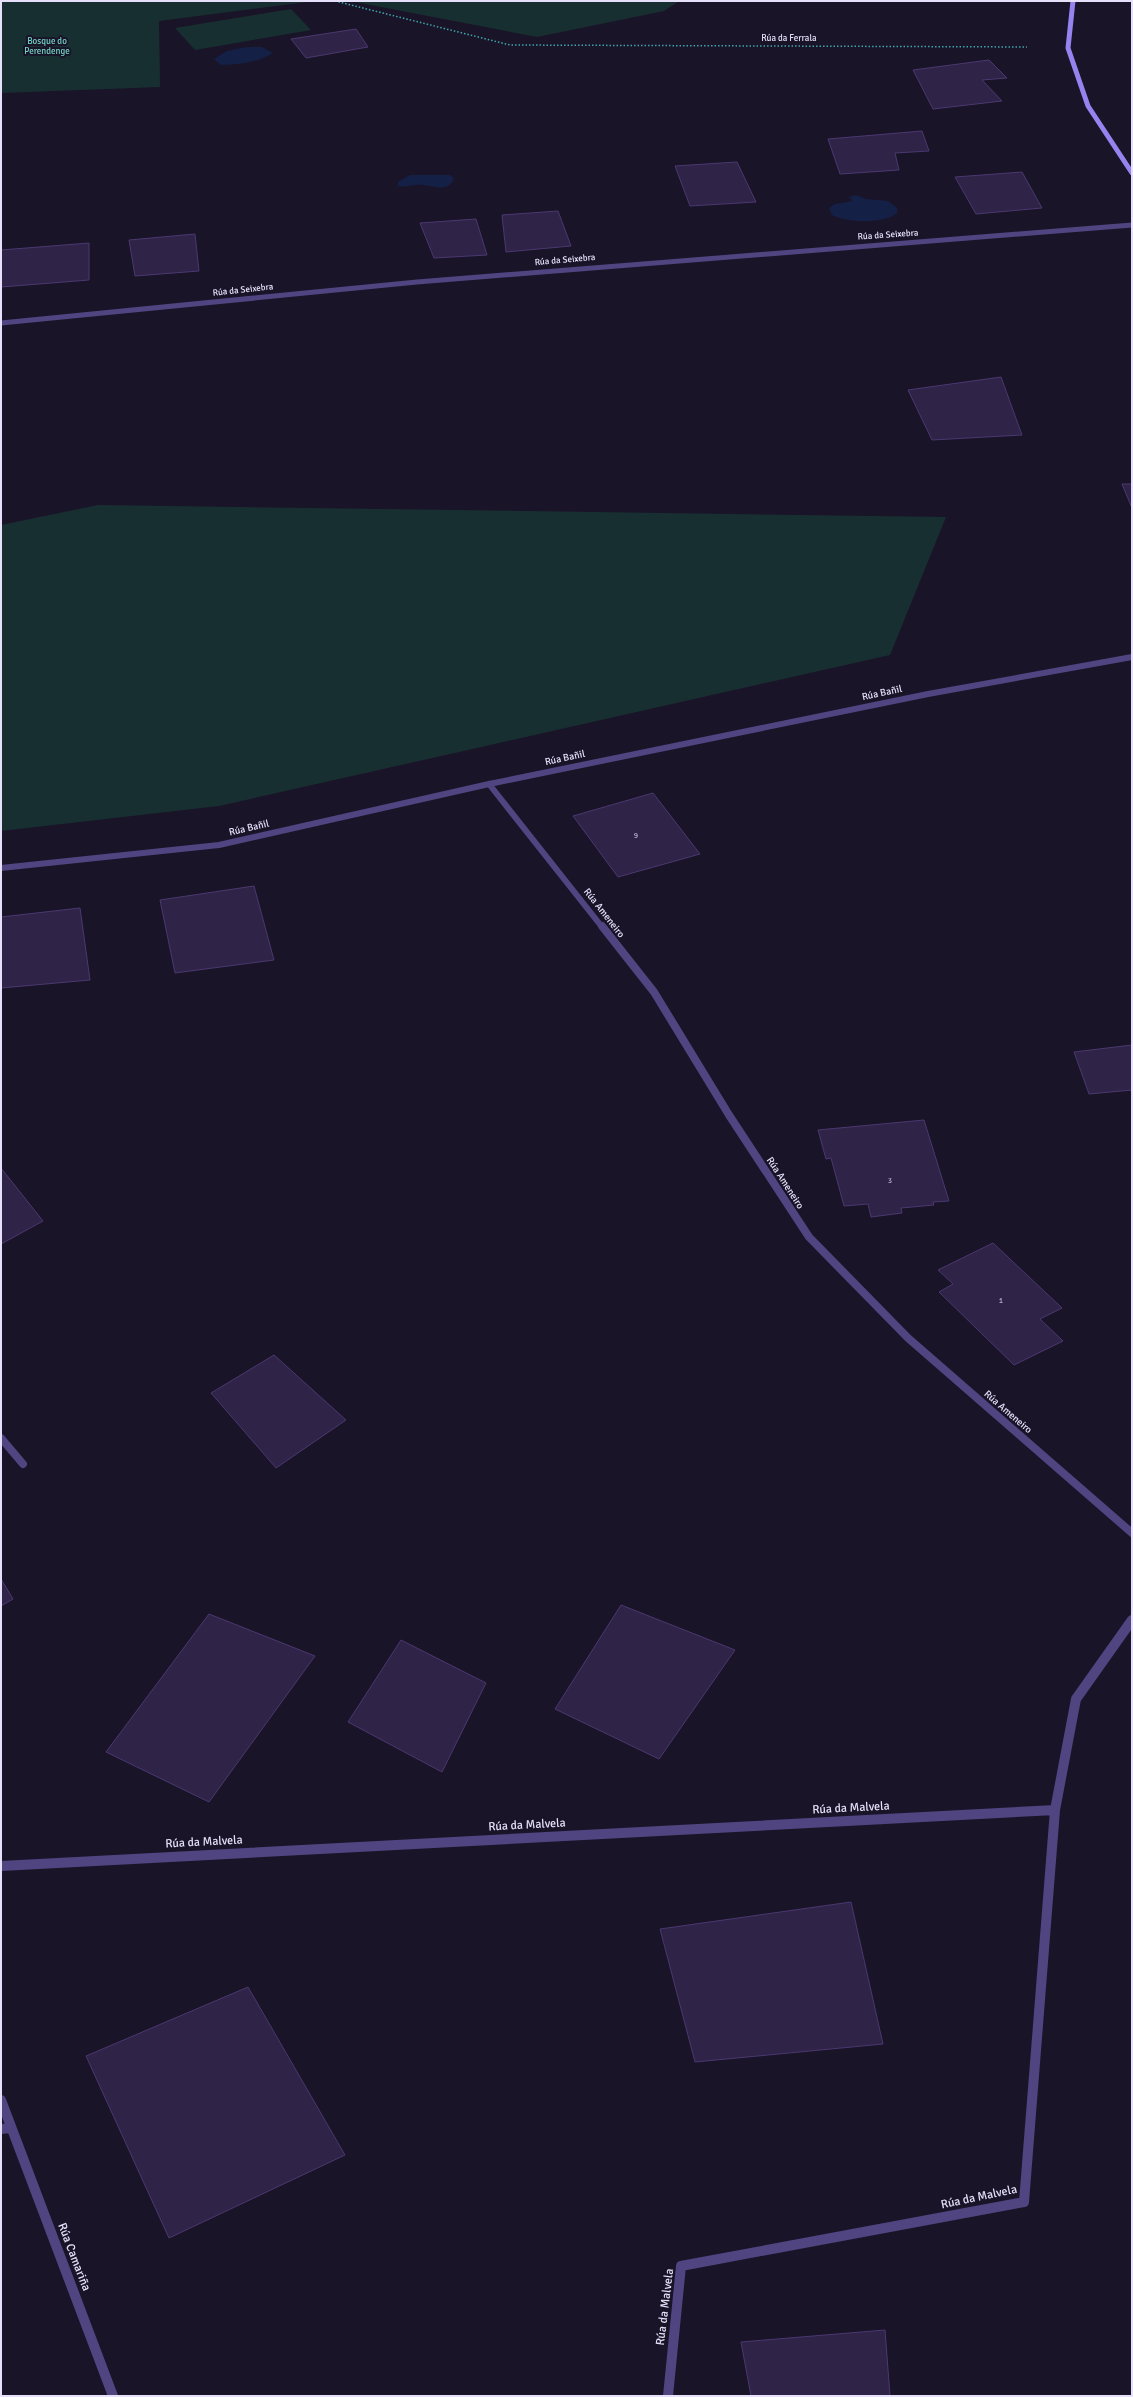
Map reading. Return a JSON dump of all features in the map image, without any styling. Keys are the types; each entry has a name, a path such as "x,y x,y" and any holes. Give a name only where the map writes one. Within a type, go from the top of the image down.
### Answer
{"street":[{"path":"1072,1 1068,48 1088,106 1132,173"},
{"name":"Rúa da Seixebra","path":"1,323 425,281 1132,225"},
{"name":"Rúa Bañil","path":"1,868 219,845 488,784 928,694 1132,657"},
{"name":"Rúa Ameneiro","path":"488,784 654,992 729,1115 809,1237 908,1338 1132,1533"},
{"path":"1,1438 23,1464"},
{"name":"Rúa da Malvela","path":"668,2396 682,2266 1024,2202 1055,1810 1076,1699 1132,1620"},
{"name":"Rúa da Malvela","path":"1,1866 1055,1810"},
{"name":"Rúa Camariña","path":"1,2100 6,2128 113,2396"}],"path":[{"name":"Rúa da Ferrala","path":"335,1 510,45 1068,48"}],"green space":[{"name":"Bosque do Perendenge","path":"1,1 315,1 159,21 160,87 1,93"},
{"path":"350,1 679,1 664,11 537,37"},
{"path":"291,9 311,30 195,50 175,28"},
{"path":"98,505 946,517 890,655 219,806 1,831 1,525"}],"water":[{"path":"247,47 262,47 273,53 255,61 235,64 221,65 214,59 227,51"},
{"path":"410,175 450,175 454,178 449,186 441,188 420,185 405,187 398,186 398,182"},
{"path":"856,195 866,199 888,201 897,208 897,213 891,217 875,221 846,220 832,215 829,208 835,204 852,201 849,197"}],"building":[{"path":"356,29 368,47 306,58 291,39"},
{"path":"989,60 1007,78 982,80 1002,101 933,109 913,70"},
{"path":"922,131 929,151 895,153 899,170 840,174 828,139"},
{"path":"737,162 756,202 690,206 675,166"},
{"path":"1022,172 1042,208 976,214 955,177"},
{"path":"558,211 571,246 506,252 502,215"},
{"path":"476,219 487,255 434,258 420,223"},
{"path":"195,234 199,271 135,276 129,240"},
{"path":"89,243 89,280 1,287 1,250"},
{"path":"1001,377 1022,435 932,440 908,390"},
{"path":"1122,484 1132,484 1132,508"},
{"path":"653,793 700,854 618,877 573,816"},
{"path":"254,886 274,960 175,973 160,900"},
{"path":"80,908 90,980 1,988 1,917"},
{"path":"1132,1045 1132,1090 1089,1094 1074,1052"},
{"path":"924,1120 949,1201 933,1202 934,1205 901,1208 902,1213 871,1217 868,1204 844,1206 831,1158 826,1159 818,1130"},
{"path":"1,1168 43,1221 1,1244"},
{"path":"993,1243 1062,1308 1040,1319 1063,1341 1014,1365 939,1292 953,1284 938,1270"},
{"path":"274,1355 346,1420 276,1468 211,1393"},
{"path":"1,1579 13,1599 1,1606"},
{"path":"621,1605 735,1650 659,1759 555,1709"},
{"path":"209,1614 315,1656 209,1802 106,1752"},
{"path":"401,1640 486,1683 442,1772 348,1722"},
{"path":"851,1902 883,2044 695,2062 660,1929"},
{"path":"248,1987 345,2155 169,2238 86,2056"},
{"path":"885,2330 890,2396 751,2396 741,2342"}]}
